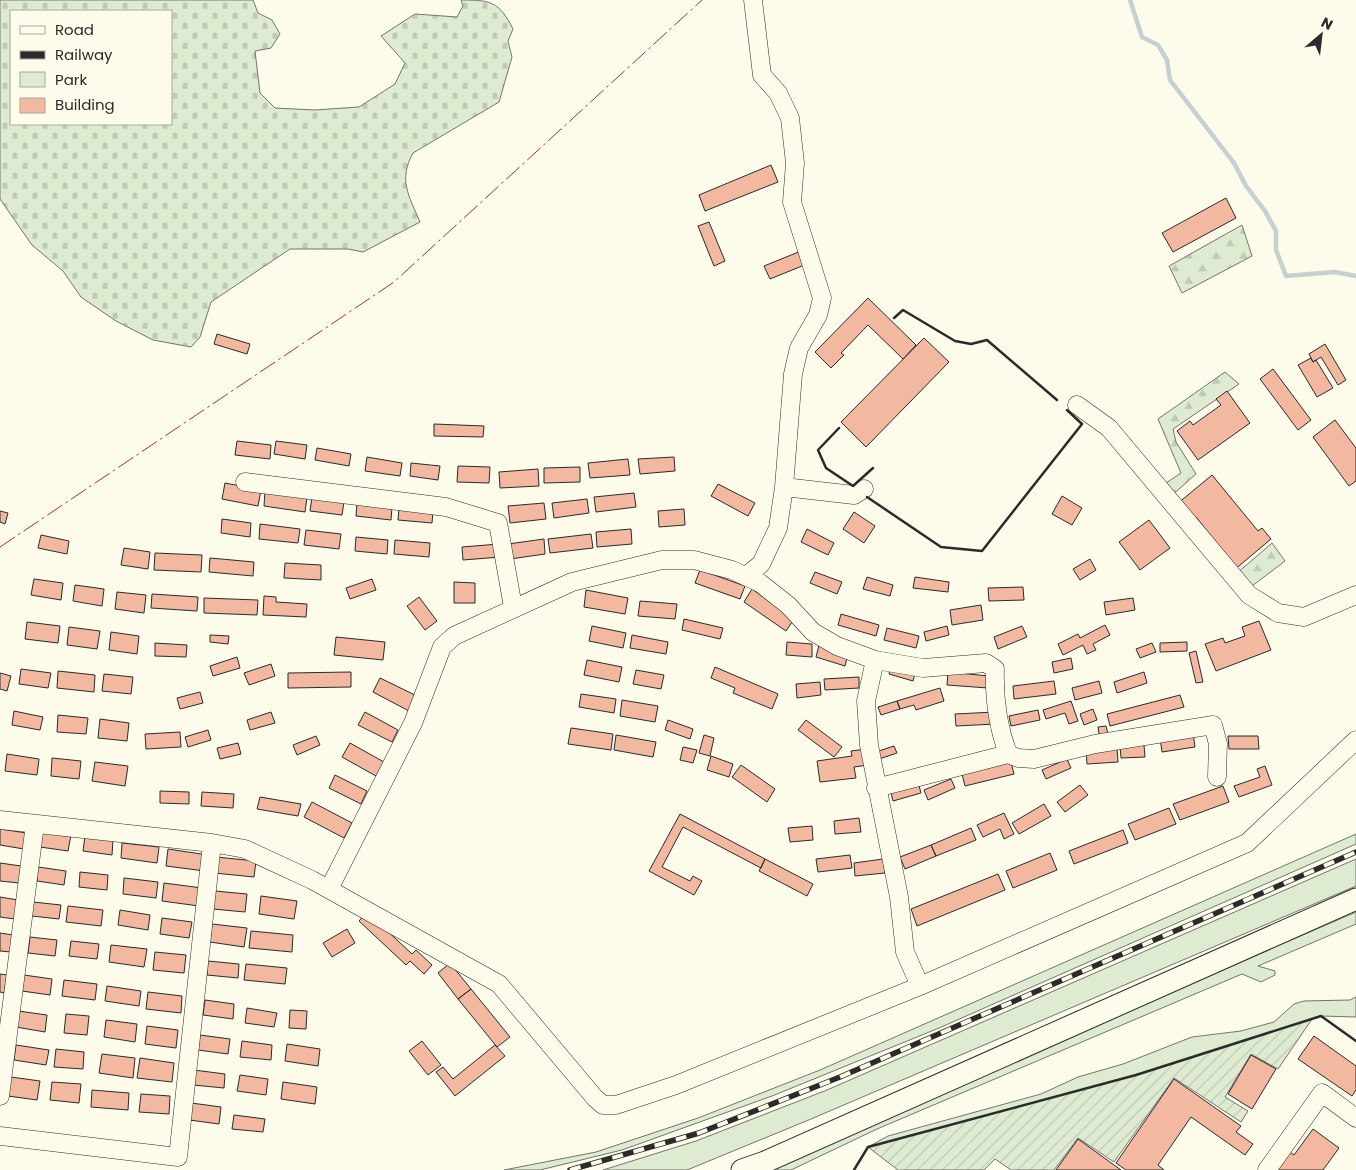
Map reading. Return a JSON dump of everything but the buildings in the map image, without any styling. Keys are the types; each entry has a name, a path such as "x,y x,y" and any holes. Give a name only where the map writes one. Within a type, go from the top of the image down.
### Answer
{"main road":[{"path":"742,1170 774,1158 1356,899"}],"street":[{"path":"746,576 761,564 778,528 784,487 793,374 799,348 818,315 822,298 792,202 795,163 790,118 778,94 762,75 753,0"},
{"path":"1077,405 1109,428 1249,595 1278,613 1304,617 1356,595"},
{"path":"245,482 446,507 498,523 513,608"},
{"path":"784,487 854,495 864,489"},
{"path":"329,889 413,722 442,647 454,636 572,582 662,560 694,560 732,570 746,576 788,605 813,632 837,646 876,660 923,668 986,663 995,669 994,688 1002,738 1008,754"},
{"path":"876,660 866,701 866,723 876,788 899,897 905,952 920,986"},
{"path":"876,788 1008,754 1018,758 1034,759 1095,744 1213,725 1218,744 1217,777"},
{"path":"0,820 212,843 245,849 329,889 499,984 603,1105 616,1105 676,1085 920,986 1247,843 1356,740"},
{"path":"0,1096 34,824"},
{"path":"0,1136 178,1157 212,843"},
{"path":"1267,1170 1322,1093 1356,1118"}],"green space":[{"path":"0,0 253,0 258,13 272,20 280,34 271,48 255,51 260,93 275,108 315,110 359,107 395,84 405,63 381,36 415,14 457,17 463,6 461,0 487,2 493,4 503,13 513,29 508,41 512,57 499,102 413,153 406,172 406,180 409,196 420,222 363,252 348,249 290,249 211,302 200,337 191,347 153,340 116,321 81,297 63,271 32,245 0,199"},
{"path":"1242,225 1252,256 1182,293 1169,266"},
{"path":"1225,372 1239,384 1173,429 1176,442 1196,474 1170,497 1166,483 1181,473 1158,419"},
{"path":"1272,543 1285,561 1248,589 1236,574"},
{"path":"1356,834 1356,844 939,1028 772,1096 622,1150 540,1170 504,1170 596,1152 698,1118 820,1070"},
{"path":"1356,859 1356,886 811,1119 687,1170 603,1170 696,1141 827,1090"},
{"path":"1356,912 1356,924 1258,966 1275,971 1275,975 1261,982 1242,974 877,1129 791,1170 769,1170 876,1120"},
{"path":"1356,997 1356,1017 1321,1016 1136,1075 868,1147 888,1136 1041,1094 1078,1077 1123,1064 1192,1037 1241,1031 1274,1022 1294,1004 1304,1001 1350,1000"},
{"path":"1312,1019 1278,1069 1251,1054 1225,1097 1248,1111 1241,1122 1174,1078 1114,1162 1078,1138 1054,1170 1011,1170 995,1159 984,1170 898,1170 868,1147 1136,1075"}],"waterway":[{"path":"1130,0 1142,37 1158,45 1167,60 1170,80 1234,163 1246,186 1265,211 1276,231 1276,250 1286,276 1335,272 1356,276"}],"railway":[{"path":"570,1170 699,1133 840,1077 1356,852"}],"wall":[{"path":"894,318 903,310 955,341 971,344 987,340 1057,400"},
{"path":"867,497 941,547 982,551 1082,424 1067,410"},
{"path":"839,428 818,450 826,468 853,486 873,468"},
{"path":"854,1170 868,1147 1136,1075 1321,1016 1356,1041"}],"power":[{"path":"0,547 394,282 702,0"}]}
